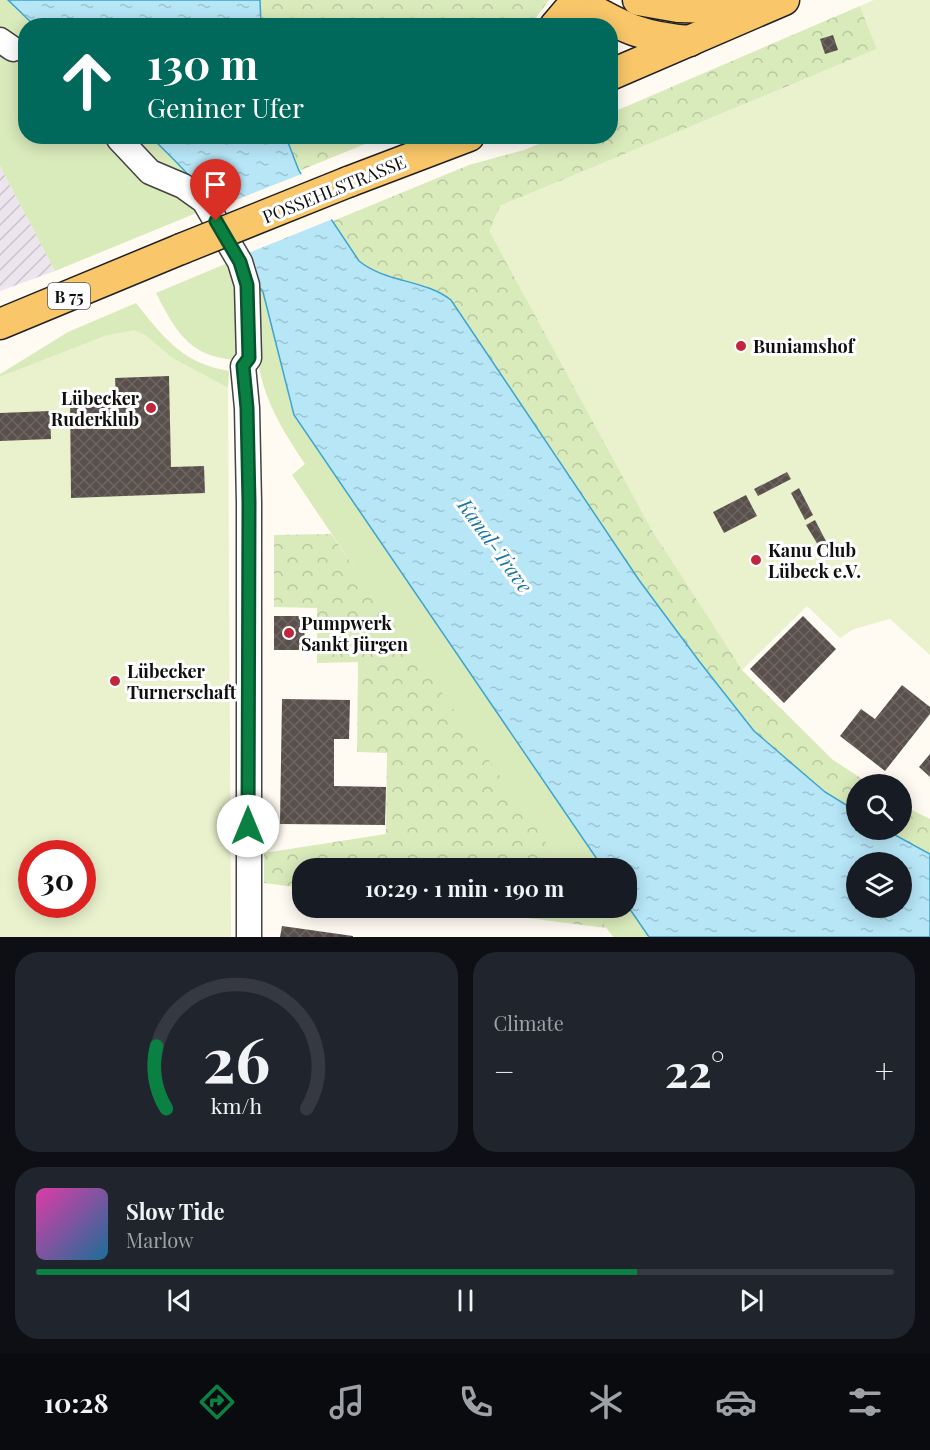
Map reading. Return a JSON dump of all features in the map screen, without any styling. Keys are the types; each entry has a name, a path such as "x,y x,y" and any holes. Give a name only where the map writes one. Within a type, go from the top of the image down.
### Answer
{"main road":[{"path":"638,0 659,5 773,4"},
{"path":"618,72 693,41 773,4"},
{"path":"571,18 592,8 608,18"},
{"path":"618,24 628,30 655,38 693,41"},
{"name":"B 75","path":"420,155 433,144"},
{"name":"POSSEHLSTRASSE","path":"0,324 181,249 448,144"}],"street":[{"path":"124,144 150,172 183,186 204,201 240,262 247,285 249,358 243,366 247,408 249,937"}],"shaded area":[{"path":"0,166 55,271 0,291"}],"green space":[{"path":"0,0 8,0 27,18 18,18 18,144 158,144 196,180 216,205 55,271 0,166"},
{"path":"260,0 549,0 536,18 261,18"},
{"name":"Buniamshof","path":"874,0 930,0 930,655 890,619 854,629 840,638 807,606 742,670 651,529 489,231 500,206 877,49 860,6"},
{"path":"860,6 877,49 500,206 742,670 833,760 855,774 846,774 846,805 825,792 754,731 699,661 639,580 451,300 433,290 383,276 367,268 350,250 333,221 469,165 539,144 618,144 618,110"},
{"path":"289,144 365,144 299,171"},
{"path":"249,254 257,287 263,292 273,328 290,403 407,581 596,858 557,858 420,665 292,475 305,464 282,427 270,402 258,361 220,358 194,346 174,326 156,293"},
{"path":"136,303 175,347 199,362 229,371 228,388 172,358 145,335 108,335 0,377 0,374 68,332"},
{"name":"Lübecker Turnerschaft","path":"134,330 145,335 172,358 228,388 231,937 0,937 0,377 108,335"},
{"path":"331,534 557,858 292,858 292,887 264,883 264,853 386,834 387,753 357,752 358,662 317,663 317,608 274,607 274,535"},
{"path":"912,810 930,819 930,854 904,840 912,840"},
{"path":"528,918 600,918 606,928"},
{"path":"599,918 636,918 649,937 613,937"}],"water":[{"path":"8,0 260,0 261,18 27,18"},
{"name":"Kanal-Trave","path":"158,144 289,144 299,171 359,261 381,273 429,288 451,300 639,580 699,661 754,731 825,792 846,805 846,840 904,840 930,854 930,937 649,937 636,918 637,858 596,858 294,415 263,292 257,284 253,264 239,238 216,207"}],"pier":[{"path":"304,173 335,218 246,254 215,208"}],"building":[{"path":"833,35 838,50 825,54 820,39"},
{"path":"169,376 171,467 204,466 205,493 71,498 70,396 116,395 115,378"},
{"path":"50,411 51,439 0,441 0,413"},
{"path":"787,472 791,479 758,496 754,489"},
{"path":"799,488 813,515 805,520 791,493"},
{"path":"746,495 757,516 724,533 713,512"},
{"path":"815,520 828,545 821,550 806,525"},
{"name":"Pumpwerk Sankt Jürgen","path":"274,616 304,616 305,650 274,650"},
{"path":"803,616 836,649 784,703 750,669"},
{"path":"902,685 930,707 930,714 885,771 840,736 861,709 875,719"},
{"path":"282,699 350,700 349,739 334,739 334,786 386,787 385,825 280,824"},
{"path":"930,754 930,777 919,767"},
{"path":"282,926 353,936 353,937 280,937"}],"place":[{"name":"Buniamshof","path":"741,346"},
{"name":"Lübecker Ruderklub","path":"151,408"},
{"name":"Kanu Club Lübeck e.V.","path":"756,560"},
{"name":"Pumpwerk Sankt Jürgen","path":"289,633"},
{"name":"Lübecker Turnerschaft","path":"115,681"}],"route":[{"path":"216,221 240,262 247,285 249,358 243,366 247,408 249,503 248,826"}]}
